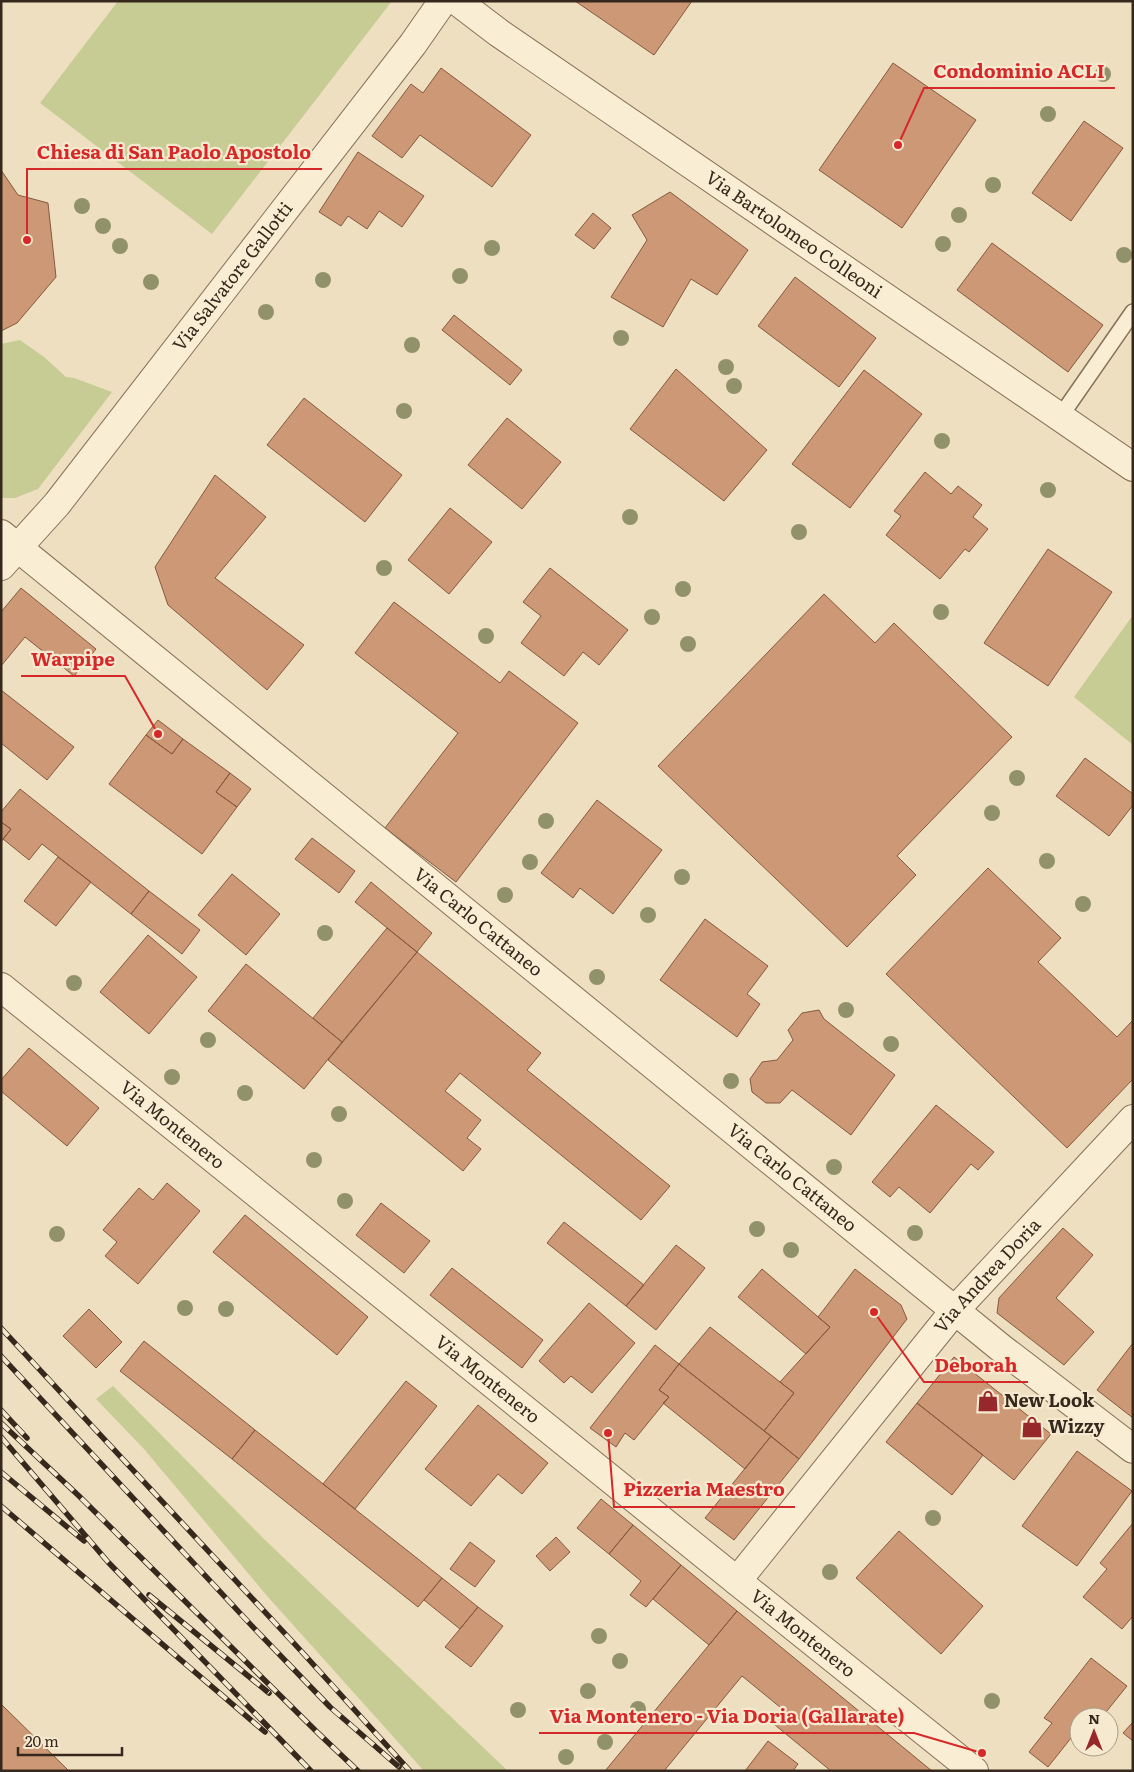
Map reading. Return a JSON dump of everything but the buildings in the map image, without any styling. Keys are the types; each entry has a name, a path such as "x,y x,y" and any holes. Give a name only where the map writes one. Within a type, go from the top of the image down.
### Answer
{"street":[{"name":"Via Salvatore Gallotti","path":"7,549 57,504 413,44 443,1"},
{"name":"Via Bartolomeo Colleoni","path":"456,1 1133,467"},
{"name":"Via Carlo Cattaneo","path":"7,549 1002,1348 1133,1449"},
{"name":"Via Montenero","path":"1,987 974,1771"},
{"name":"Via Andrea Doria","path":"737,1581 955,1310 1133,1119"}],"lane":[{"path":"1060,417 1133,312"}],"green space":[{"path":"118,1 392,1 212,234 40,103"},
{"path":"20,340 44,357 66,377 74,378 112,392 38,489 15,498 1,498 1,344"},
{"path":"1133,615 1133,745 1074,697"},
{"path":"113,1386 264,1539 508,1771 424,1771 268,1597 144,1449 96,1399"}],"railway":[{"path":"1,1328 410,1771"},
{"path":"1,1356 252,1626 330,1707 399,1767"},
{"path":"1,1410 27,1438"},
{"path":"1,1423 79,1496 358,1771"},
{"path":"1,1437 108,1562 311,1771"},
{"path":"1,1472 84,1541"},
{"path":"1,1506 265,1732"},
{"path":"149,1595 269,1693"}],"place":[{"name":"Condominio ACLI","path":"898,145"},
{"name":"Chiesa di San Paolo Apostolo","path":"27,240"},
{"name":"Warpipe","path":"158,734"},
{"name":"Deborah","path":"874,1312"},
{"name":"New Look","path":"988,1401"},
{"name":"Wizzy","path":"1032,1427"},
{"name":"Pizzeria Maestro","path":"608,1433"},
{"name":"Via Montenero - Via Doria (Gallarate)","path":"982,1753"}]}
